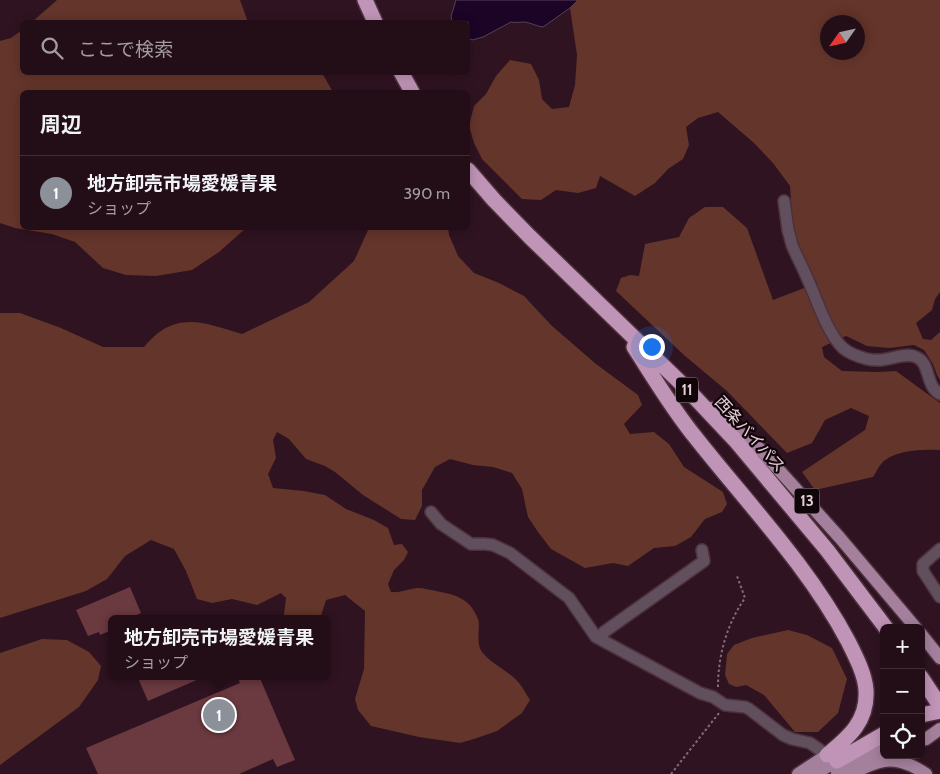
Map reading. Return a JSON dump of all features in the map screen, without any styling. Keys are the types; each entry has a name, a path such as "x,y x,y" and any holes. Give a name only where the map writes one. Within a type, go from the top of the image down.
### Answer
{"highway":[{"path":"365,0 374,20"},
{"path":"403,75 411,90"},
{"name":"西条バイパス","path":"470,172 530,238 686,388 734,440 828,550 883,624"},
{"name":"11","path":"618,323 695,437 816,589 842,630 858,661 866,688 866,704 862,718 846,740 842,768"},
{"path":"925,683 940,706"},
{"path":"925,714 940,711"},
{"path":"842,768 880,737"}],"main road":[{"name":"13","path":"686,388 760,449 840,538 913,624"},
{"path":"925,639 940,658"},
{"path":"925,738 940,729"},
{"path":"815,774 842,768 880,751"},
{"path":"798,774 893,760 905,762 926,774"}],"street":[{"path":"784,201 792,245 834,338 853,354 866,359 879,360 915,356 923,362 930,384 940,394"},
{"path":"431,512 441,524 471,544 494,545 510,553 568,598 601,640 693,690 712,697 721,703 749,709 783,735 810,743 842,768"},
{"path":"940,549 923,564 922,571 940,597"},
{"path":"601,640 604,632 704,561 702,550"}],"path":[{"path":"671,774 720,711 721,703 718,686 722,649 732,620 745,598 737,576"}],"shaded area":[{"path":"57,0 240,0 247,20 34,20"},
{"path":"456,0 578,0 543,27 525,22 511,22 483,37 472,40 470,39 470,20 452,20"},
{"path":"578,0 940,0 940,292 935,299 932,310 916,323 923,339 931,340 940,332 940,380 924,350 914,345 889,348 867,346 846,336 822,347 824,357 842,371 896,371 940,403 940,450 917,450 894,455 879,466 873,477 815,490 802,472 865,430 869,416 851,408 825,420 812,443 787,453 727,391 685,356 616,291 621,278 630,275 639,276 645,244 679,237 689,218 705,207 723,207 747,228 773,300 817,283 796,242 793,230 790,186 773,163 754,143 718,112 698,118 686,127 689,145 683,159 668,169 655,183 635,196 600,176 596,188 578,193 556,190 541,200 522,199 482,159 470,129 474,106 486,94 496,76 510,60 531,64 539,80 542,99 552,109 569,107 575,85 577,55 570,8"},
{"path":"20,31 20,75 323,75 332,90 20,90 20,229 0,223 0,41 11,38"},
{"path":"27,230 244,230 219,252 192,270 156,276 126,275 103,268 75,242 52,234"},
{"path":"368,230 448,230 458,256 474,273 524,296 551,325 596,364 638,395 642,405 624,424 630,434 654,432 669,444 684,467 723,492 727,504 722,512 705,519 691,537 675,546 654,548 628,566 613,563 585,568 551,549 528,517 522,489 512,473 493,467 473,465 450,459 435,467 422,490 422,506 415,520 401,519 363,495 335,472 306,459 289,439 277,432 273,440 276,458 268,474 273,488 325,495 346,509 374,520 388,528 394,545 402,544 408,552 404,560 394,570 388,584 391,592 422,588 450,594 466,602 471,606 478,619 478,640 482,652 492,662 515,678 530,700 522,713 497,731 460,743 419,737 371,726 358,710 355,699 364,669 365,611 345,595 326,600 321,615 284,615 286,598 281,593 257,605 232,599 212,603 197,599 186,571 174,549 151,540 125,556 107,579 86,591 0,618 0,313 20,313 61,328 103,347 144,347 156,335 168,327 189,322 210,325 242,334 309,302 354,261"},
{"path":"788,630 807,635 832,648 847,679 838,713 818,732 795,732 764,695 746,685 736,687 729,684 725,675 727,654 734,645 752,638"},
{"path":"42,639 67,640 89,652 101,666 98,680 79,707 0,765 0,653"}],"building":[{"path":"130,587 141,613 137,615 108,615 108,632 100,635 99,632 88,636 76,610"},
{"path":"139,680 197,680 148,701"},
{"path":"238,680 261,680 295,760 277,767 273,759 239,774 98,774 86,748 240,683"}],"place":[{"name":"地方卸売市場愛媛青果","path":"219,715"}]}
